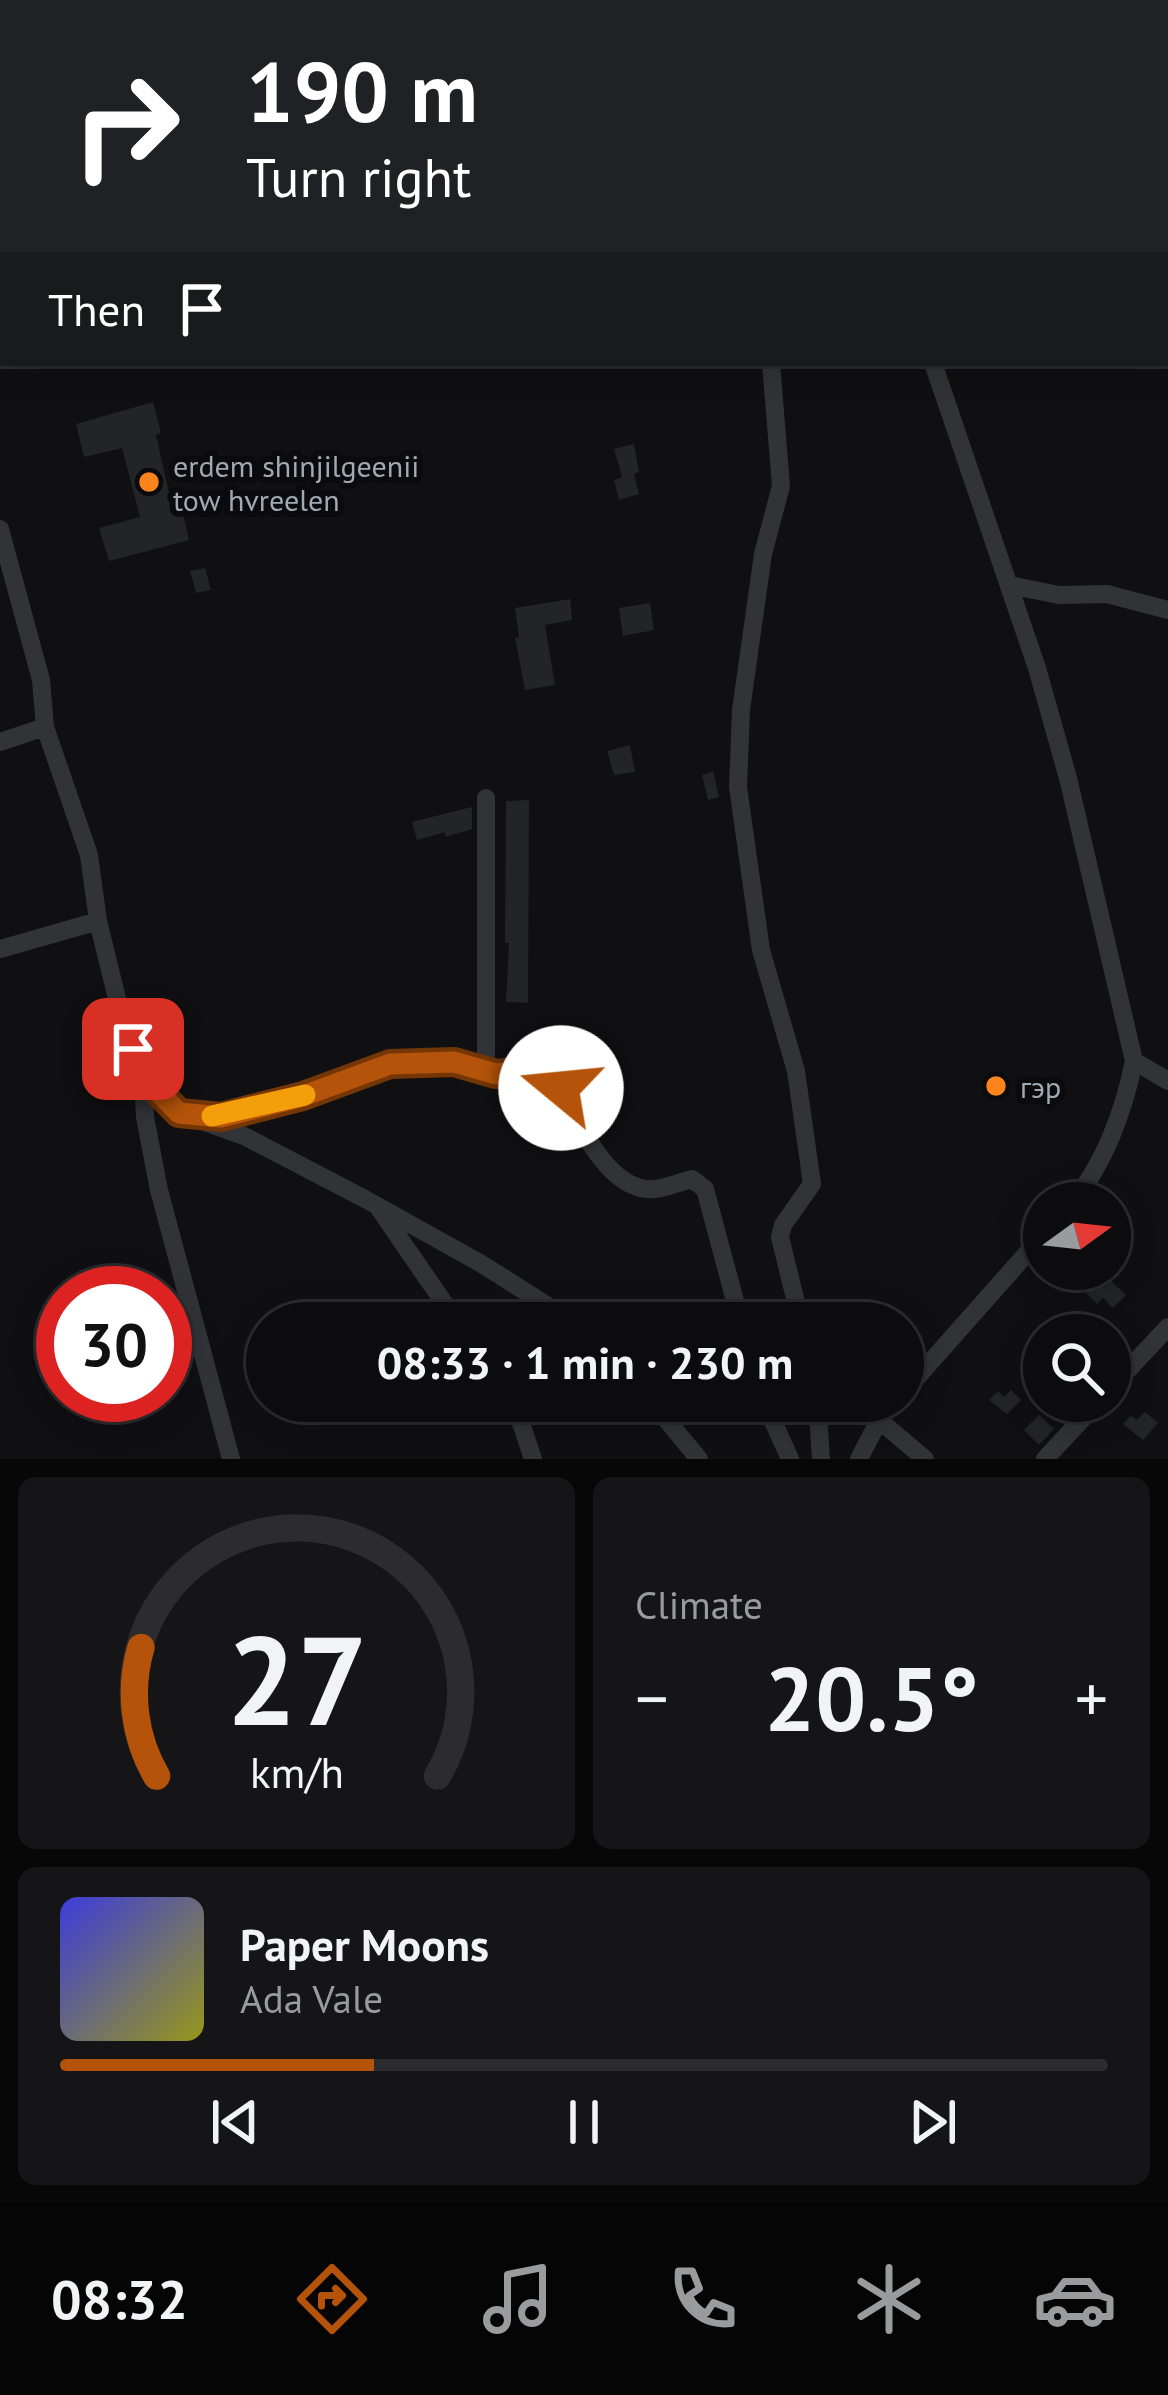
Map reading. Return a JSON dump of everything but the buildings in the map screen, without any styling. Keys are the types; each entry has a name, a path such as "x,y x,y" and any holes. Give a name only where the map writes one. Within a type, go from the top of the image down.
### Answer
{"street":[{"path":"770,366 782,486 764,554 741,710 737,787 761,950 796,1071 812,1184 783,1225 780,1237 796,1302"},
{"path":"934,366 1010,585 1068,778 1133,1061 1128,1090 1089,1182"},
{"path":"0,529 41,680 45,727 89,855 98,921 123,1023 143,1076 145,1117 159,1190 231,1459"},
{"path":"1010,585 1059,595 1107,594 1168,610"},
{"path":"0,742 45,727"},
{"path":"486,1071 487,798"},
{"path":"0,949 98,921"},
{"path":"1133,1061 1168,1081"},
{"path":"179,1113 221,1117 303,1096 390,1064 454,1062 496,1074 543,1069 561,1088 585,1138 618,1177 651,1190 692,1178 705,1189 735,1302"},
{"path":"143,1076 179,1113 244,1136 480,1263 542,1302"},
{"path":"377,1206 443,1302"},
{"path":"924,1369 1023,1258"},
{"path":"1131,1367 1168,1327"},
{"path":"521,1422 533,1459"},
{"path":"668,1422 699,1459"},
{"path":"773,1422 790,1459"},
{"path":"818,1422 820,1459"},
{"path":"859,1459 878,1422"},
{"path":"881,1422 925,1459"},
{"path":"1045,1459 1079,1422"}],"slow traffic":[{"path":"212,1116 305,1095"}],"place":[{"name":"erdem shinjilgeenii tow hvreelen","path":"149,482"},
{"name":"гэр","path":"996,1086"}],"route":[{"path":"133,1049 143,1076 179,1113 221,1117 303,1096 390,1064 454,1062 496,1074 543,1069 561,1088"}]}
